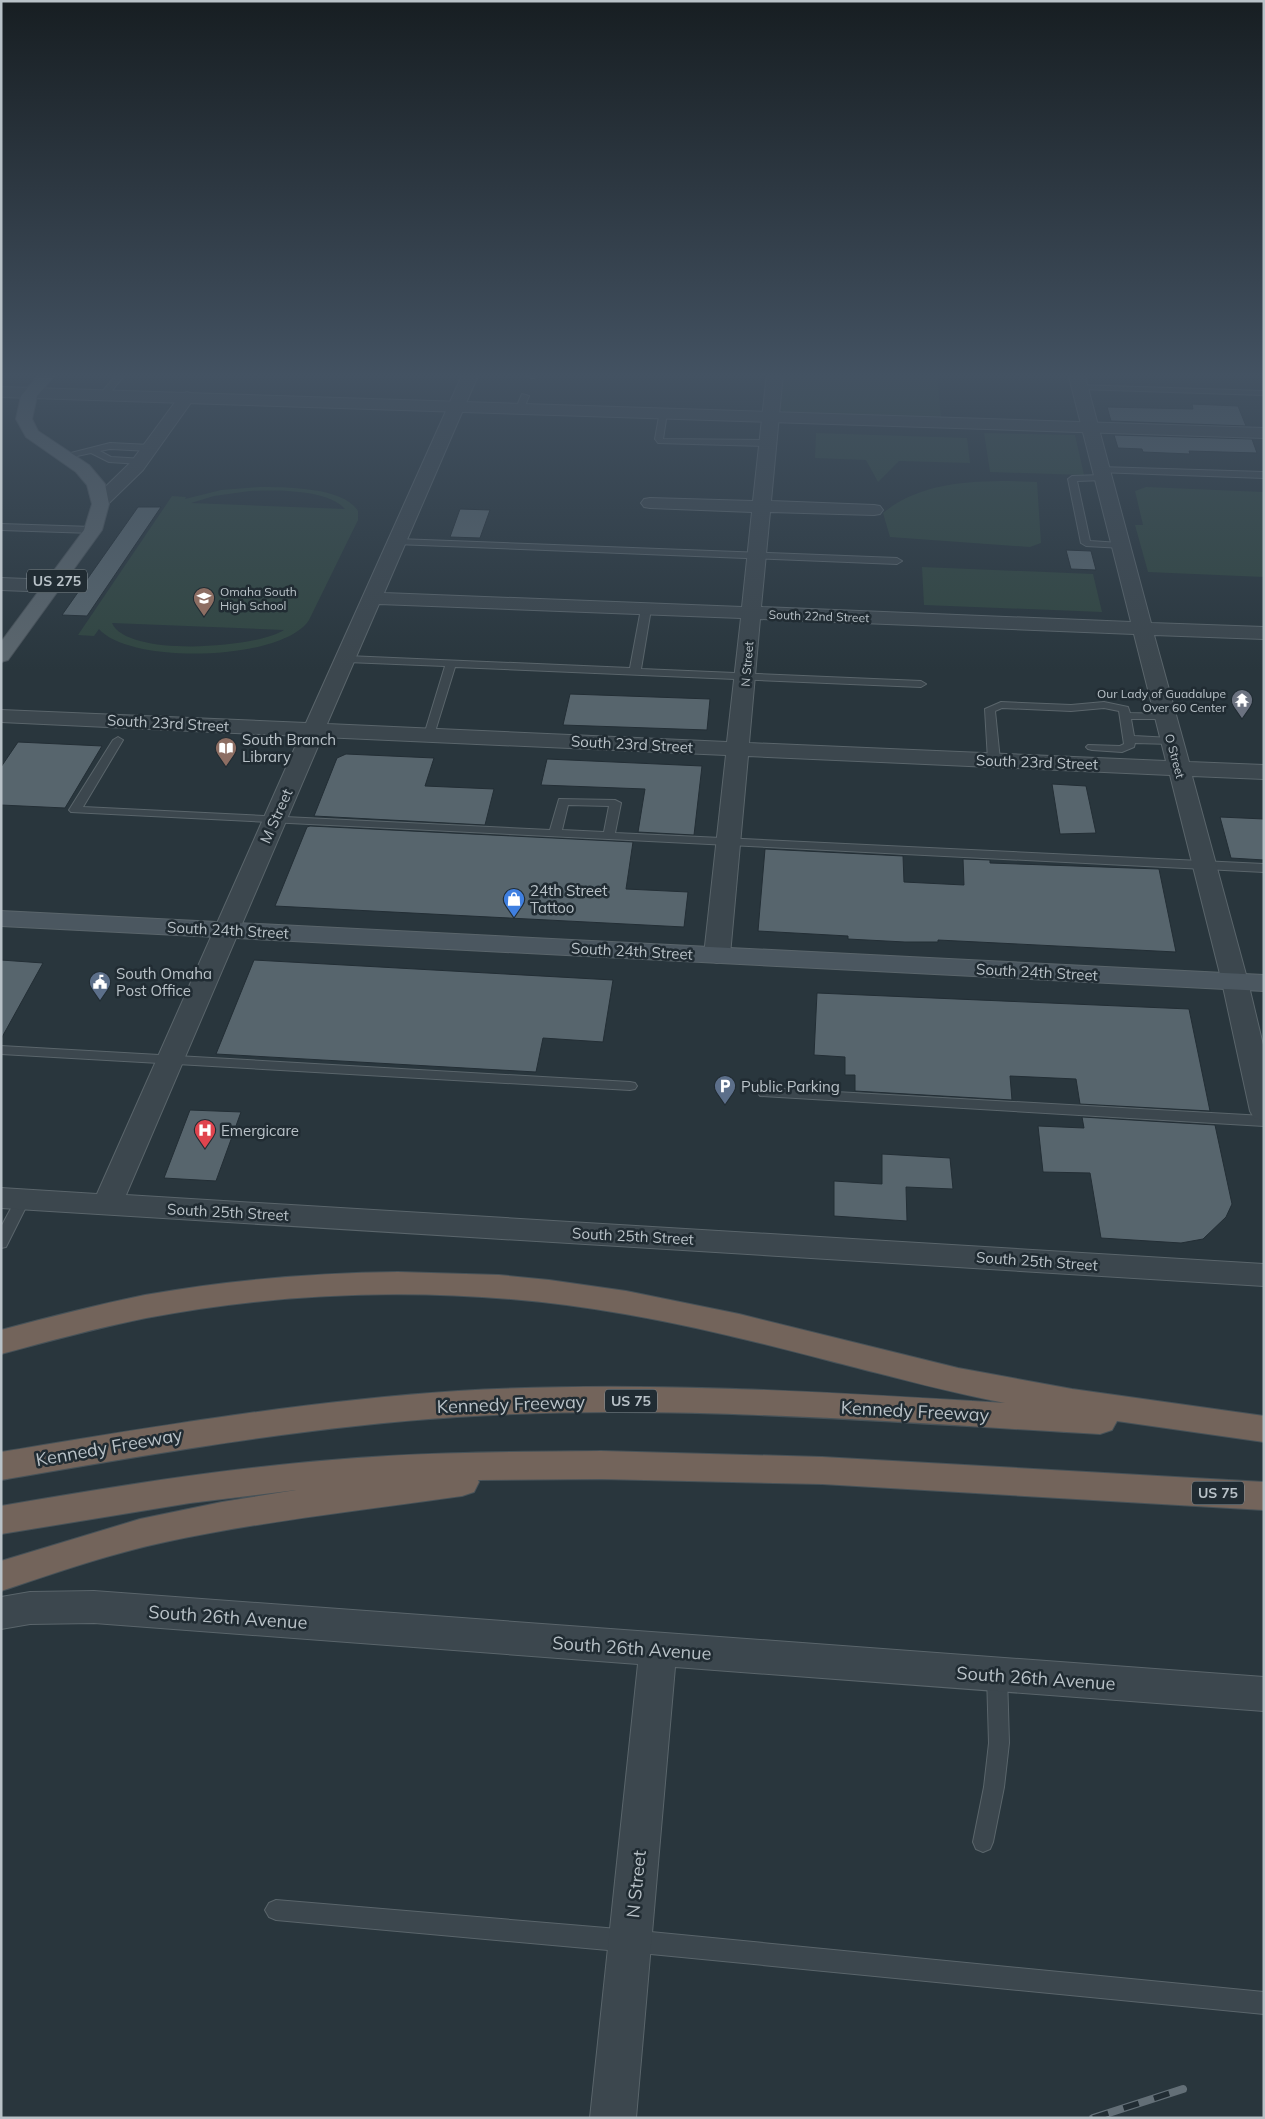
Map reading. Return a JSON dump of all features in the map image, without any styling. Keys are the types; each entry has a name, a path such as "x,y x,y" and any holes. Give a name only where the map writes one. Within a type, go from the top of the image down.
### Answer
{"highway":[{"path":"1,1342 82,1320 209,1296 319,1286 385,1284 470,1285 549,1291 648,1307 767,1333 956,1381 1065,1400 1264,1429"},
{"name":"Kennedy Freeway","path":"1,1466 216,1429 440,1406 524,1401 783,1404 1264,1429"},
{"path":"1,1576 85,1548 186,1523 266,1509 596,1464"},
{"name":"US 75","path":"1,1520 271,1478 378,1470 596,1464 782,1468 1264,1496"},
{"path":"1172,1490 1264,1504"}],"main road":[{"path":"86,472 100,492 101,501"},
{"name":"US 275","path":"4,649 53,586 92,530 101,510 101,501"},
{"name":"South 24th Street","path":"1,918 1264,983"}],"street":[{"path":"101,501 129,472"},
{"name":"M Street","path":"107,1205 428,472"},
{"name":"N Street","path":"718,955 765,472"},
{"name":"O Street","path":"1101,474 1235,982 1264,1111"},
{"path":"650,503 874,510"},
{"path":"1,584 53,586"},
{"name":"South 22nd Street","path":"374,598 1264,633"},
{"name":"South 23rd Street","path":"1,716 1264,772"},
{"name":"South 25th Street","path":"12,1199 1264,1275"},
{"name":"South 26th Avenue","path":"1,1613 30,1608 94,1607 1264,1694"},
{"name":"N Street","path":"613,2118 658,1650"}],"lane":[{"path":"1120,546 1086,543 1072,479 1101,474 1264,475"},
{"path":"1,527 92,530"},
{"path":"398,542 897,561"},
{"path":"636,672 646,609"},
{"path":"347,659 921,684"},
{"path":"429,735 451,664"},
{"path":"994,760 990,709 1000,705 1073,708 1090,704 1116,705 1124,709 1130,745 1122,749 1092,747"},
{"path":"1125,716 1165,717"},
{"path":"1129,739 1171,741"},
{"path":"118,740 75,810 1264,868"},
{"path":"555,834 563,801 615,803 609,836"},
{"path":"1,1050 630,1086"},
{"path":"765,1093 1264,1121"},
{"path":"1,1243 12,1199"},
{"path":"983,1842 994,1787 999,1743 997,1675"},
{"path":"276,1910 630,1941 1264,2003"}],"green space":[{"path":"872,472 888,472 878,482"},
{"path":"990,472 1083,472 1084,475"},
{"path":"1037,482 1041,543 1030,547 890,537 883,513 911,496 927,490 959,483"},
{"path":"283,487 313,490 340,497 351,503 358,511 358,520 309,620 294,634 270,644 239,650 206,653 172,653 141,649 116,641 99,629 94,636 78,635 172,496 186,497 185,499 221,490","holes":["250,491 286,491 314,494 337,502 345,509 191,503 214,496","112,623 284,630 269,636 222,645 166,645 141,641 123,634"]},
{"path":"1146,487 1264,492 1264,577 1148,572 1135,525 1143,525 1135,491"},
{"path":"922,567 1093,574 1102,612 924,605"}],"building":[{"path":"138,507 161,507 87,616 62,615"},
{"path":"460,509 490,510 480,538 450,537"},
{"path":"1066,550 1091,551 1096,570 1071,569"},
{"path":"570,694 710,699 707,730 563,725"},
{"path":"18,742 102,746 65,808 1,805 1,767"},
{"path":"346,754 434,758 425,786 494,789 485,825 314,816 337,758"},
{"path":"547,759 702,766 694,835 638,832 645,789 541,785"},
{"path":"1052,784 1086,786 1096,833 1060,834"},
{"path":"1220,817 1264,819 1264,860 1231,858"},
{"path":"307,827 633,842 626,889 688,892 684,927 275,906"},
{"path":"765,849 903,856 904,882 964,885 963,859 990,860 990,863 1159,869 1176,952 938,940 938,942 905,942 848,939 848,936 758,931"},
{"path":"1,960 43,963 1,1039"},
{"path":"254,960 613,980 603,1042 543,1038 536,1072 216,1054"},
{"path":"817,993 1189,1009 1210,1111 1080,1104 1076,1079 1010,1076 1012,1100 855,1091 855,1075 845,1075 845,1057 814,1055"},
{"path":"190,1110 241,1112 216,1181 164,1178"},
{"path":"1082,1117 1215,1125 1232,1204 1226,1217 1203,1239 1181,1243 1101,1238 1090,1173 1043,1172 1038,1126 1084,1128"},
{"path":"882,1154 950,1158 953,1189 906,1187 907,1221 834,1216 834,1181 882,1184"}],"railway":[{"path":"1093,2118 1183,2089"}],"place":[{"name":"Omaha South High School","path":"204,617"},
{"name":"Our Lady of Guadalupe Over 60 Center","path":"1242,719"},
{"name":"South Branch Library","path":"226,767"},
{"name":"24th Street Tattoo","path":"514,918"},
{"name":"South Omaha Post Office","path":"100,1001"},
{"name":"Public Parking","path":"725,1105"},
{"name":"Emergicare","path":"205,1149"}]}
